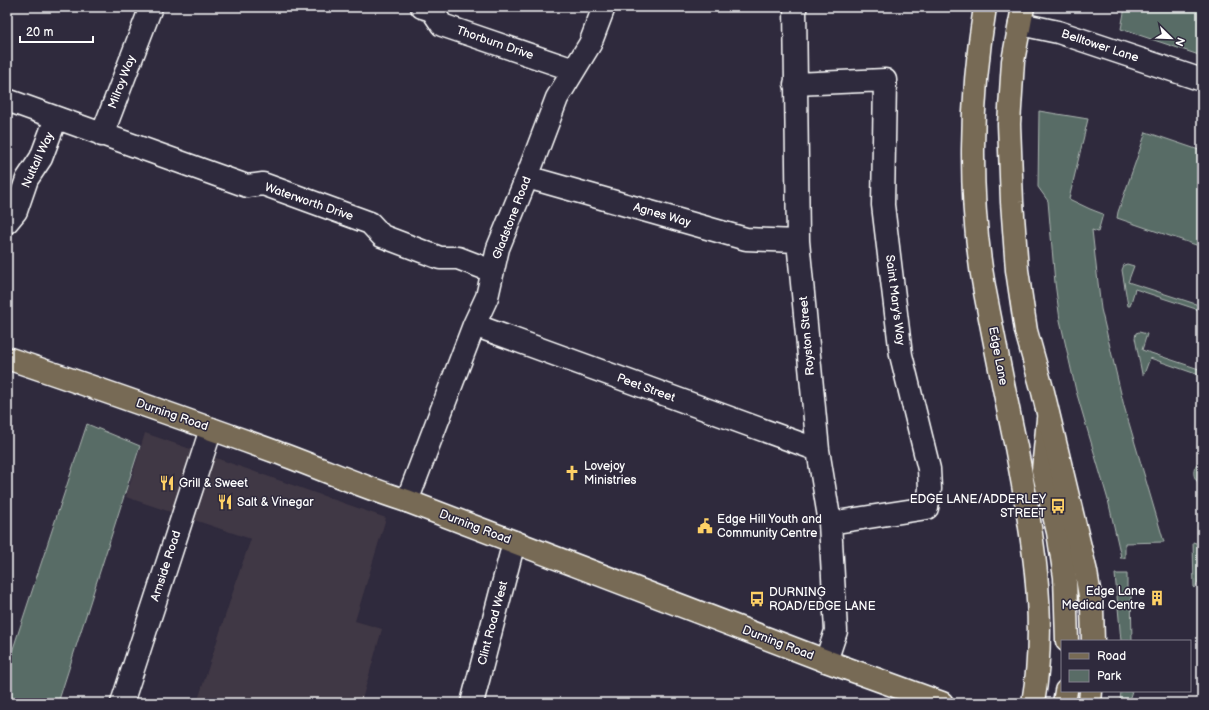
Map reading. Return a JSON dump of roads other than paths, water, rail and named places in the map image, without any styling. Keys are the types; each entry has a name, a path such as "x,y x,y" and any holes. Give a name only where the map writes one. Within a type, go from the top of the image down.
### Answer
{"main road":[{"name":"Edge Lane","path":"985,7 979,44 974,107 974,166 977,234 985,290 1026,501 1033,545 1038,594 1038,665 1033,703"},
{"path":"1021,16 1013,61 1009,124 1012,202 1017,270 1026,331 1043,392 1086,572 1092,608 1093,640"},
{"name":"Durning Road","path":"7,358 277,452 374,491 406,501 826,661 942,703"},
{"path":"1048,418 1044,470 1058,532 1064,577 1068,640"},
{"path":"1064,703 1066,692"},
{"path":"1090,703 1091,692"}],"street":[{"name":"Milroy Way","path":"102,135 151,7"},
{"name":"Thorburn Drive","path":"422,7 432,10 442,25 574,70"},
{"name":"Gladstone Road","path":"406,501 474,325 487,297 498,248 528,177 558,98 590,44 604,7"},
{"name":"Royston Street","path":"795,7 798,241 818,450 830,523 836,630 826,661"},
{"name":"Belltower Lane","path":"1021,16 1058,32 1202,80"},
{"name":"Saint Mary's Way","path":"795,84 885,80 883,205 901,355 929,469 930,489 927,508 830,523"},
{"name":"Waterworth Drive","path":"7,100 247,186 263,184 370,223 382,236 440,258 458,258 492,271"},
{"name":"Nuttall Way","path":"7,222 16,211 28,179 41,158 56,118"},
{"name":"Agnes Way","path":"528,177 746,239 798,241"},
{"name":"Peet Street","path":"474,325 818,450"},
{"name":"Arnside Road","path":"122,703 211,429"},
{"name":"Clint Road West","path":"472,703 514,542"}],"place":[{"name":"Lovejoy Ministries","path":"572,473"},
{"name":"Grill & Sweet","path":"167,483"},
{"name":"Salt & Vinegar","path":"225,502"},
{"name":"EDGE LANE/ADDERLEY STREET","path":"1058,506"},
{"name":"Edge Hill Youth and Community Centre","path":"705,526"},
{"name":"Edge Lane Medical Centre","path":"1157,598"},
{"name":"DURNING ROAD/EDGE LANE","path":"757,599"}]}
